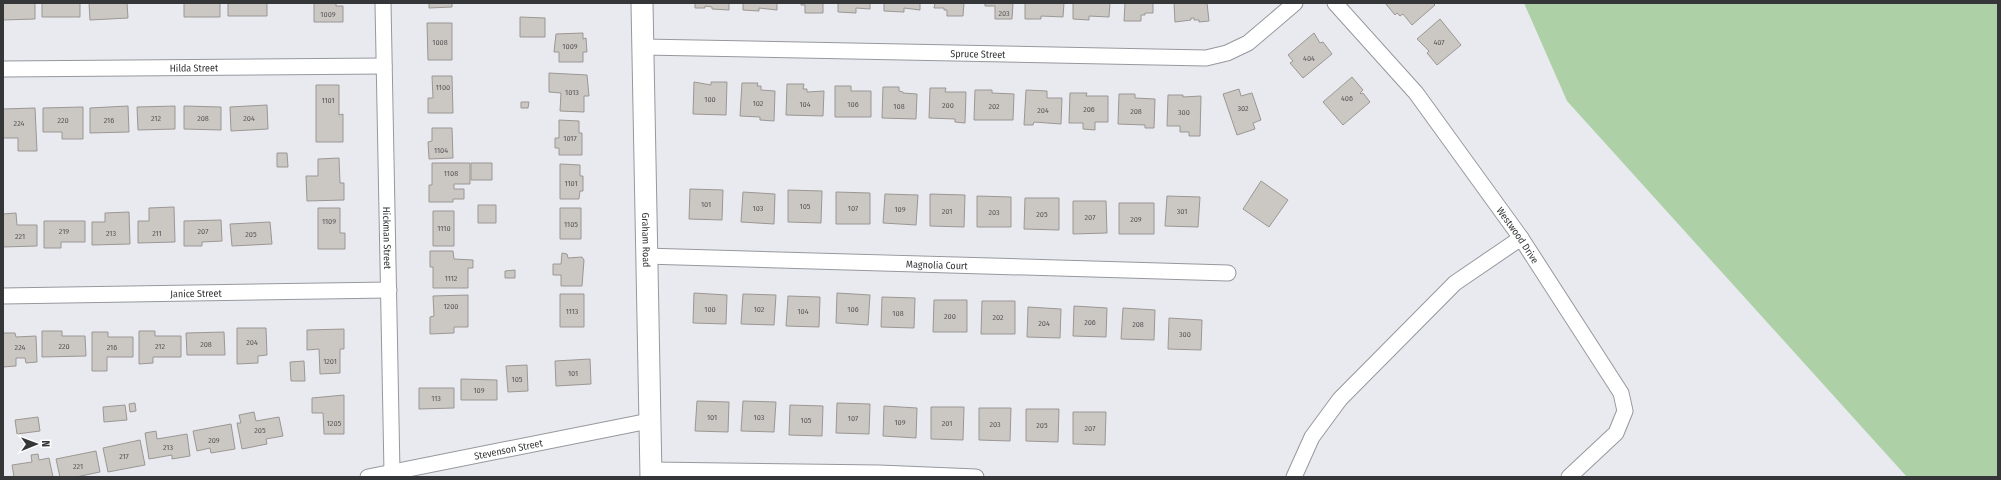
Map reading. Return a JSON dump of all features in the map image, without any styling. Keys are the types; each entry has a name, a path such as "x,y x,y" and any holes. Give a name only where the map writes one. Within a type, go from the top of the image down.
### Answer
{"main road":[{"name":"Graham Road","path":"642,3 645,256 651,473"}],"street":[{"name":"Hickman Street","path":"383,3 392,472"},
{"name":"Spruce Street","path":"643,47 1206,58 1227,53 1248,43 1295,3"},
{"name":"Westwood Drive","path":"1335,3 1416,93 1521,238 1621,393 1626,411 1616,433 1569,477"},
{"name":"Hilda Street","path":"3,69 384,66"},
{"path":"1294,477 1312,437 1340,399 1455,283 1521,238"},
{"name":"Magnolia Court","path":"645,256 1228,273"},
{"name":"Janice Street","path":"3,296 389,290"},
{"name":"Stevenson Street","path":"368,477 649,421"},
{"path":"651,473 879,473 976,477"}],"green space":[{"path":"1524,3 1998,3 1998,477 1907,477 1567,101"}],"building":[{"path":"3,3 35,3 35,19 3,20"},
{"path":"42,3 80,3 80,17 42,17"},
{"path":"89,3 127,3 128,18 90,20"},
{"path":"184,3 220,3 220,17 184,17"},
{"path":"228,3 267,3 267,16 228,16"},
{"path":"314,3 336,3 336,6 343,6 343,22 314,22"},
{"path":"429,3 452,3 452,7 429,8"},
{"path":"695,3 729,3 729,10 712,9 712,7 705,6 705,8 695,8"},
{"path":"743,3 777,3 777,10 759,8 759,11 743,10"},
{"path":"801,3 823,3 823,13 805,13 805,5 801,5"},
{"path":"838,3 870,3 870,9 856,8 856,13 838,12"},
{"path":"884,3 920,3 920,10 904,8 904,12 884,11"},
{"path":"935,3 964,3 963,16 947,16 947,10 944,10 944,8 934,8"},
{"path":"985,3 1013,3 1012,19 995,19 995,6 985,6"},
{"path":"1025,3 1064,3 1063,17 1041,16 1041,19 1025,19"},
{"path":"1073,3 1110,3 1109,17 1089,16 1089,20 1073,19"},
{"path":"1125,3 1153,3 1153,13 1145,13 1145,15 1141,15 1141,21 1124,21"},
{"path":"1174,3 1207,3 1209,21 1199,22 1199,20 1194,20 1194,18 1191,18 1191,20 1175,22"},
{"path":"1385,3 1433,3 1435,5 1412,25 1403,14 1400,16 1397,13 1395,15"},
{"path":"520,17 545,18 545,37 520,37"},
{"path":"1440,19 1461,45 1437,65 1427,53 1429,51 1417,39"},
{"path":"427,23 452,23 452,60 428,60"},
{"path":"583,33 583,39 586,38 587,52 583,52 583,62 559,62 559,52 554,52 556,34"},
{"path":"1314,33 1320,43 1323,42 1332,54 1303,78 1290,63 1293,61 1288,55"},
{"path":"549,73 587,75 589,96 584,96 584,112 560,111 561,93 549,92"},
{"path":"432,76 452,76 453,113 428,113 428,98 433,98"},
{"path":"1352,77 1363,90 1360,93 1363,93 1370,102 1343,125 1323,102"},
{"path":"694,82 711,85 711,82 727,82 726,115 693,114"},
{"path":"742,83 758,83 757,86 761,86 761,90 775,91 774,121 760,120 760,117 740,116"},
{"path":"787,84 804,84 803,89 807,89 807,92 824,91 823,116 786,115"},
{"path":"316,85 339,85 339,115 343,114 343,142 316,142"},
{"path":"835,86 851,86 851,91 871,91 871,117 835,117"},
{"path":"883,87 899,87 899,91 903,93 917,94 916,119 882,118"},
{"path":"930,88 946,88 945,92 966,92 965,123 955,122 955,119 929,118"},
{"path":"1239,89 1241,96 1252,93 1261,120 1253,123 1255,129 1237,135 1223,94"},
{"path":"975,90 992,90 992,93 1014,94 1013,120 974,120"},
{"path":"1026,90 1047,91 1047,98 1062,98 1061,124 1034,122 1033,125 1024,125"},
{"path":"1070,93 1087,93 1086,96 1108,96 1108,122 1095,122 1095,130 1083,129 1083,123 1069,123"},
{"path":"1119,94 1135,94 1135,98 1155,99 1154,128 1145,128 1145,125 1118,124"},
{"path":"1168,95 1183,95 1183,97 1201,96 1200,136 1189,136 1189,132 1180,132 1180,126 1167,126"},
{"path":"521,102 529,102 528,108 521,108"},
{"path":"267,105 268,129 231,131 230,107"},
{"path":"128,106 129,132 90,133 90,108"},
{"path":"175,106 175,129 138,130 137,107"},
{"path":"184,106 221,107 221,130 184,129"},
{"path":"83,107 83,139 62,139 62,132 43,132 43,108"},
{"path":"35,108 37,151 18,151 18,138 3,138 3,109"},
{"path":"559,120 579,121 579,133 582,133 582,155 559,155 559,148 555,148 555,138 559,138"},
{"path":"432,128 452,128 453,158 429,159 428,142 432,141"},
{"path":"277,153 287,153 288,167 277,167"},
{"path":"339,158 340,183 344,183 344,200 307,201 306,176 318,176 318,159"},
{"path":"432,163 470,163 470,184 454,184 454,189 464,189 464,199 453,199 453,202 429,202 429,185 432,185"},
{"path":"471,163 492,163 492,180 471,180"},
{"path":"560,164 580,165 580,176 583,176 583,191 580,191 579,199 560,199"},
{"path":"1261,181 1288,200 1269,227 1243,209"},
{"path":"690,189 723,190 722,220 689,219"},
{"path":"788,190 822,191 821,223 788,222"},
{"path":"743,192 775,194 774,224 741,222"},
{"path":"836,192 870,193 870,224 836,224"},
{"path":"885,194 918,195 916,225 883,223"},
{"path":"930,194 965,195 964,227 930,226"},
{"path":"977,196 1011,197 1011,227 977,227"},
{"path":"1167,196 1200,197 1198,227 1165,226"},
{"path":"1025,198 1059,198 1059,230 1024,229"},
{"path":"1073,201 1106,201 1107,233 1073,234"},
{"path":"1119,203 1154,203 1154,234 1119,234"},
{"path":"478,205 496,205 496,223 478,223"},
{"path":"174,207 175,242 138,243 138,221 149,221 149,208"},
{"path":"318,208 340,208 340,233 345,233 345,249 318,249"},
{"path":"560,208 581,208 581,239 560,239"},
{"path":"433,211 454,211 454,246 433,246"},
{"path":"129,212 130,244 92,245 92,222 105,222 105,213"},
{"path":"16,213 17,225 37,225 37,246 3,247 3,214"},
{"path":"221,220 222,241 202,242 202,246 184,246 184,221"},
{"path":"44,221 85,221 85,242 61,242 61,248 44,248"},
{"path":"270,222 272,244 232,246 230,224"},
{"path":"430,251 453,251 454,259 473,260 473,268 468,268 468,288 433,288 433,267 430,267"},
{"path":"562,253 567,254 568,258 582,257 584,260 582,286 561,286 561,275 553,275 553,264 561,264"},
{"path":"515,270 515,278 505,278 505,271"},
{"path":"694,293 727,295 726,324 693,323"},
{"path":"837,293 870,295 868,325 836,323"},
{"path":"560,294 584,294 584,327 560,327"},
{"path":"743,294 776,295 774,325 741,324"},
{"path":"468,295 468,327 454,327 454,333 430,334 430,317 434,316 433,296"},
{"path":"788,296 820,297 819,327 786,326"},
{"path":"882,297 915,298 914,328 881,327"},
{"path":"934,300 967,300 967,332 933,332"},
{"path":"982,301 1015,301 1015,334 981,334"},
{"path":"1074,306 1107,308 1106,337 1073,336"},
{"path":"1028,307 1061,309 1060,338 1027,337"},
{"path":"1123,308 1155,310 1154,340 1121,339"},
{"path":"1169,318 1202,320 1201,350 1168,349"},
{"path":"237,328 266,328 267,355 258,356 258,363 237,364"},
{"path":"344,329 344,349 340,349 340,373 320,374 319,349 307,350 307,330"},
{"path":"42,331 62,331 62,336 85,336 86,356 42,357"},
{"path":"139,331 155,331 155,336 181,336 181,357 153,357 153,363 139,364"},
{"path":"92,332 108,332 108,337 133,337 133,357 107,357 107,371 92,371"},
{"path":"224,332 225,355 187,355 186,333"},
{"path":"3,333 15,333 16,337 36,336 37,362 26,363 25,358 16,358 16,366 3,367"},
{"path":"590,359 591,384 556,386 555,361"},
{"path":"304,361 305,381 291,381 290,362"},
{"path":"527,365 528,391 508,392 506,366"},
{"path":"461,379 497,380 497,400 461,400"},
{"path":"419,388 454,388 454,408 419,409"},
{"path":"344,395 344,434 324,434 323,413 312,413 312,398"},
{"path":"697,401 729,402 728,432 695,431"},
{"path":"743,401 776,402 774,432 741,431"},
{"path":"135,403 136,411 130,412 129,404"},
{"path":"837,403 870,404 869,434 836,433"},
{"path":"125,405 127,420 104,422 103,407"},
{"path":"790,405 823,406 822,436 789,435"},
{"path":"884,406 917,408 916,438 883,436"},
{"path":"931,407 964,407 963,440 931,439"},
{"path":"979,408 1011,408 1010,441 979,440"},
{"path":"1026,409 1059,409 1058,442 1026,441"},
{"path":"254,412 256,421 279,417 283,436 266,439 267,444 242,449 237,423 241,423 239,415"},
{"path":"1073,412 1106,412 1105,445 1073,444"},
{"path":"38,417 40,431 17,434 15,420"},
{"path":"231,424 235,449 211,453 210,448 197,451 193,431"},
{"path":"156,431 157,439 187,434 190,456 172,459 172,455 149,459 145,433"},
{"path":"140,440 145,465 108,472 103,448"},
{"path":"96,451 100,472 76,477 60,477 56,459"},
{"path":"38,454 39,460 49,458 53,477 14,477 12,465 32,462 31,455"}]}
